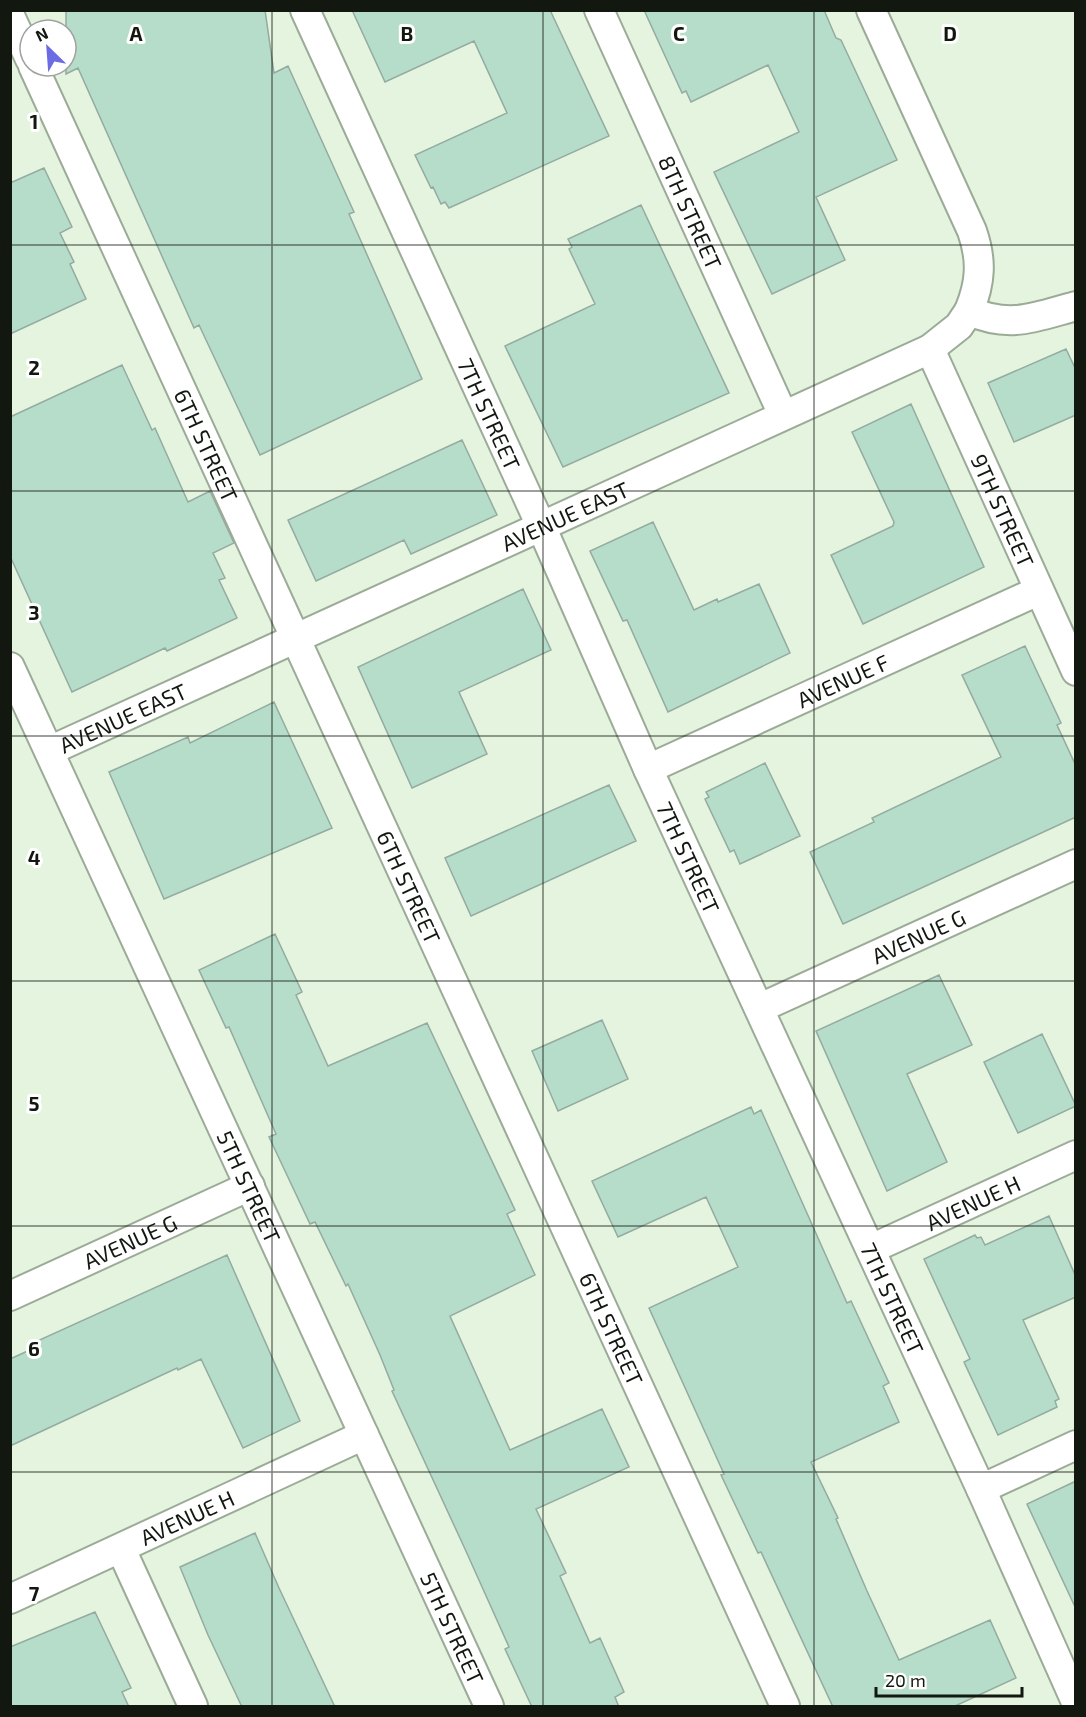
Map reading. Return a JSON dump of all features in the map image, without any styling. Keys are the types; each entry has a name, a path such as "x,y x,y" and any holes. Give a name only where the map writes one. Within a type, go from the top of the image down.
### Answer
{"lane":[{"name":"7TH STREET","path":"305,10 541,526 648,769 871,1249 1076,1702"},
{"name":"8TH STREET","path":"599,10 783,415"},
{"path":"871,10 980,253 977,292 969,311 1004,322 1022,321 1076,306"},
{"path":"10,16 18,33"},
{"name":"6TH STREET","path":"38,78 785,1707"},
{"name":"AVENUE EAST","path":"49,751 930,349 959,326 969,311"},
{"name":"9TH STREET","path":"930,349 1076,671"},
{"name":"AVENUE F","path":"648,769 1038,591"},
{"name":"5TH STREET","path":"10,667 489,1707"},
{"name":"AVENUE G","path":"760,1008 1076,864"},
{"name":"AVENUE H","path":"871,1249 1076,1155"},
{"name":"AVENUE G","path":"10,1296 250,1186"},
{"name":"AVENUE H","path":"10,1599 364,1436"},
{"path":"981,1489 1076,1445"},
{"path":"121,1549 193,1707"}],"building":[{"path":"66,10 265,10 274,73 288,66 354,212 349,214 422,379 260,455 199,325 194,328 78,68 78,18 66,18"},
{"path":"352,10 550,10 609,136 449,208 445,202 441,204 415,155 507,113 474,41 385,82"},
{"path":"644,10 824,10 836,38 841,40 897,160 816,197 845,260 772,294 714,172 799,132 768,65 691,102 686,91 682,93"},
{"path":"44,168 72,227 60,233 74,262 70,264 86,299 10,334 10,183"},
{"path":"641,205 729,393 563,467 505,346 595,304 569,249 572,247 568,239"},
{"path":"1066,349 1076,370 1076,415 1014,442 988,383"},
{"path":"122,365 152,430 155,428 188,502 210,491 234,543 213,553 225,578 219,580 237,618 167,651 165,648 72,692 10,556 10,417"},
{"path":"911,404 984,567 863,624 831,555 893,526 894,522 852,432"},
{"path":"462,440 497,515 411,554 404,540 316,581 288,520"},
{"path":"653,522 694,610 759,584 790,653 668,712 627,620 623,621 590,551"},
{"path":"523,589 551,650 459,692 487,754 412,788 358,667"},
{"path":"1025,646 1061,723 1057,725 1076,766 1076,817 843,924 810,852 874,822 872,818 1001,757 962,675"},
{"path":"274,702 332,828 164,899 109,772 188,737 190,743"},
{"path":"765,763 800,836 740,864 734,850 730,852 705,799 709,797 706,792"},
{"path":"609,785 636,841 471,916 445,858"},
{"path":"275,934 302,992 296,995 328,1066 427,1023 515,1210 507,1214 535,1275 450,1316 510,1450 602,1409 629,1467 536,1509 566,1573 560,1576 590,1643 600,1638 624,1692 615,1697 619,1707 532,1707 505,1649 509,1647 392,1391 394,1390 380,1355 348,1284 346,1286 315,1222 310,1224 269,1137 276,1134 229,1027 226,1028 199,970"},
{"path":"939,975 972,1045 907,1074 947,1162 887,1191 816,1031"},
{"path":"602,1020 628,1079 558,1111 532,1051"},
{"path":"1042,1034 1076,1106 1018,1133 984,1062"},
{"path":"751,1107 754,1114 761,1110 847,1303 851,1301 889,1383 883,1386 899,1422 811,1462 838,1518 836,1519 899,1660 990,1620 1016,1678 953,1707 833,1707 761,1552 758,1553 721,1475 724,1474 649,1308 738,1267 706,1197 618,1237 592,1181"},
{"path":"1049,1216 1076,1277 1076,1297 1023,1320 1059,1399 1055,1401 1057,1407 998,1435 964,1362 970,1359 924,1259 975,1235 977,1238 981,1237 985,1245"},
{"path":"227,1255 300,1421 243,1448 201,1359 10,1446 10,1359 32,1349 31,1346 36,1344 35,1342"},
{"path":"1076,1481 1076,1609 1027,1504"},
{"path":"255,1533 335,1707 242,1707 208,1635 180,1567"},
{"path":"95,1612 131,1688 122,1692 129,1707 10,1707 10,1647"}]}
